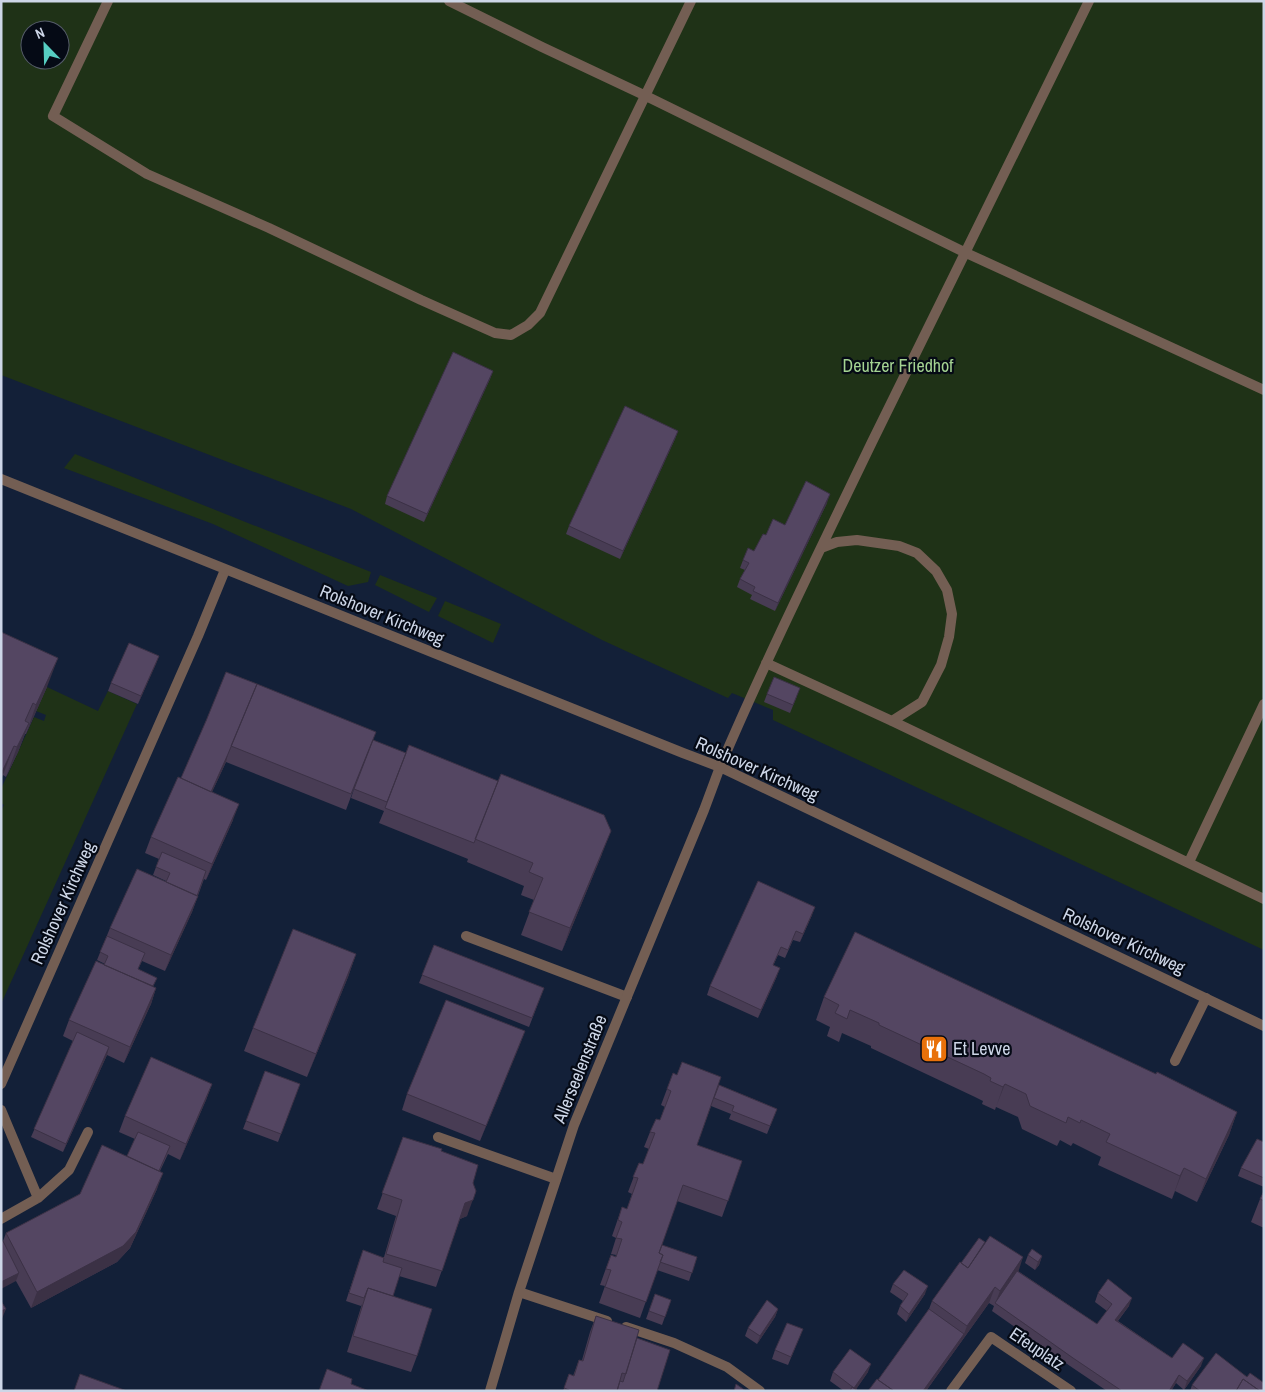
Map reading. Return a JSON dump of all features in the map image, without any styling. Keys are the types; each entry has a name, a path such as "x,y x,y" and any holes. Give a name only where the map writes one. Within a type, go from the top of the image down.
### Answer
{"street":[{"path":"108,1 53,116 146,174 269,228 495,333 511,335 528,326 540,313 691,1"},
{"path":"449,1 964,252 1264,390"},
{"name":"Allerseelenstraße","path":"490,1391 519,1292 574,1125 750,696 964,252 1089,1"},
{"name":"Rolshover Kirchweg","path":"1,479 683,754 720,767 1264,1026"},
{"path":"821,548 837,542 857,540 899,546 917,553 936,571 947,590 952,614 949,637 941,665 922,702 892,721"},
{"name":"Rolshover Kirchweg","path":"1,1084 198,636 225,570"},
{"path":"766,663 892,721 1264,899"},
{"path":"1189,862 1264,704"},
{"path":"466,936 627,996"},
{"path":"1175,1061 1206,998"},
{"path":"1,1110 38,1198"},
{"path":"1,1219 38,1198 69,1170 88,1132"},
{"path":"438,1137 556,1179"},
{"path":"519,1292 674,1343 726,1367 760,1391"},
{"name":"Efeuplatz","path":"951,1391 991,1337 1071,1391"}],"green space":[{"name":"Deutzer Friedhof","path":"1,1 1264,1 1264,950 773,720 773,710 732,693 728,698 602,640 351,509 1,375"},
{"path":"75,454 371,572 368,582 348,586 213,524 64,468"},
{"path":"380,575 437,598 429,612 375,585"},
{"path":"445,601 501,624 493,643 438,616"},
{"path":"47,687 98,711 108,691 137,704 1,1004 1,811 4,805 1,803 1,789 34,717 44,721 46,715 36,711"}],"building":[{"path":"453,352 493,371 427,514 387,496"},
{"path":"625,406 678,431 623,551 569,526"},
{"path":"806,481 830,494 778,603 753,591 755,587 740,579 749,563 743,560 748,548 754,551 763,534 766,535 773,519 785,525"},
{"path":"1,632 58,658 36,705 33,703 25,721 29,723 17,747 14,746 1,774"},
{"path":"129,643 159,656 141,696 111,683"},
{"path":"226,672 257,684 211,792 181,778"},
{"path":"774,677 800,688 793,705 767,694"},
{"path":"257,684 376,732 351,794 231,746"},
{"path":"373,740 406,753 387,802 354,789"},
{"path":"409,745 498,781 474,843 385,808"},
{"path":"501,774 604,815 611,831 570,928 529,912 543,878 529,872 533,863 475,839"},
{"path":"178,777 239,804 212,864 151,837"},
{"path":"162,852 206,871 197,896 166,882 170,873 156,867"},
{"path":"137,869 198,896 171,955 110,928"},
{"path":"758,881 815,907 803,934 796,931 788,950 781,947 773,965 780,968 761,1010 710,986"},
{"path":"293,929 356,954 316,1054 253,1028"},
{"path":"855,932 1156,1074 1157,1072 1237,1112 1206,1179 1184,1168 1180,1176 1106,1142 1110,1134 1081,1120 1080,1123 1068,1117 1066,1123 1030,1106 1026,1094 1005,1084 1003,1087 990,1081 991,1078 984,1074 850,1010 847,1019 835,1013 839,1005 824,997"},
{"path":"107,936 145,953 138,969 157,978 153,986 104,965 108,956 100,952"},
{"path":"434,945 544,988 532,1018 422,975"},
{"path":"96,961 156,988 130,1047 69,1020"},
{"path":"446,1000 525,1031 486,1126 407,1094"},
{"path":"77,1032 109,1047 66,1144 34,1129"},
{"path":"151,1057 212,1084 186,1144 125,1116"},
{"path":"682,1062 721,1077 697,1145 742,1161 728,1201 683,1185 659,1253 663,1255 646,1302 605,1287 611,1270 606,1269 611,1255 616,1257 622,1239 616,1238 622,1222 618,1220 622,1207 627,1209 638,1178 633,1177 639,1163 643,1164 655,1133 650,1132 656,1119 660,1120 671,1091 667,1089 673,1073 677,1075"},
{"path":"265,1071 300,1084 281,1134 246,1121"},
{"path":"719,1085 777,1109 770,1126 732,1111 734,1106 714,1098"},
{"path":"138,1132 170,1146 159,1171 127,1156"},
{"path":"403,1137 442,1149 441,1151 478,1165 473,1183 476,1191 473,1200 465,1203 442,1271 386,1254 402,1200 382,1193"},
{"path":"1257,1139 1264,1142 1264,1178 1241,1168"},
{"path":"102,1145 163,1173 136,1232 123,1246 37,1292 6,1233 80,1194"},
{"path":"1264,1191 1264,1201 1260,1199"},
{"path":"990,1236 1023,1257 1000,1291 995,1287 967,1326 932,1301 960,1262 968,1268"},
{"path":"979,1238 985,1242 968,1268 961,1263"},
{"path":"3,1241 19,1273 1,1282 1,1242"},
{"path":"662,1245 697,1257 692,1273 660,1262 663,1255 659,1253"},
{"path":"1032,1249 1042,1256 1038,1262 1028,1255"},
{"path":"363,1250 384,1258 383,1262 402,1268 393,1296 368,1288 364,1298 349,1293"},
{"path":"904,1270 928,1286 909,1314 900,1306 908,1294 893,1284"},
{"path":"1017,1271 1097,1324 1112,1304 1098,1293 1108,1279 1132,1298 1115,1320 1172,1358 1183,1343 1204,1358 1187,1381 1179,1375 1169,1391 1122,1391 995,1303"},
{"path":"368,1288 432,1309 417,1356 353,1336"},
{"path":"655,1294 671,1300 665,1317 649,1311"},
{"path":"767,1300 778,1309 760,1336 748,1328"},
{"path":"1,1301 6,1309 1,1311"},
{"path":"929,1309 964,1334 923,1391 894,1391 878,1380"},
{"path":"596,1316 639,1330 626,1374 622,1373 617,1391 569,1391 564,1388 569,1374 574,1376 579,1360 583,1361"},
{"path":"787,1323 803,1329 791,1357 775,1350"},
{"path":"637,1338 670,1350 657,1391 617,1391 620,1381 623,1382"},
{"path":"850,1349 871,1364 854,1388 833,1372"},
{"path":"1216,1353 1247,1377 1250,1373 1264,1383 1264,1391 1260,1391 1243,1379 1236,1391 1200,1391 1192,1385"},
{"path":"327,1369 352,1379 351,1384 369,1391 319,1391"},
{"path":"80,1374 127,1391 74,1391"},
{"path":"877,1379 894,1391 868,1391"},
{"path":"1243,1379 1260,1391 1236,1391"},
{"path":"736,1384 746,1391 734,1391"},
{"path":"852,1387 858,1391 850,1391"}],"place":[{"name":"Et Levve","path":"934,1049"}]}
